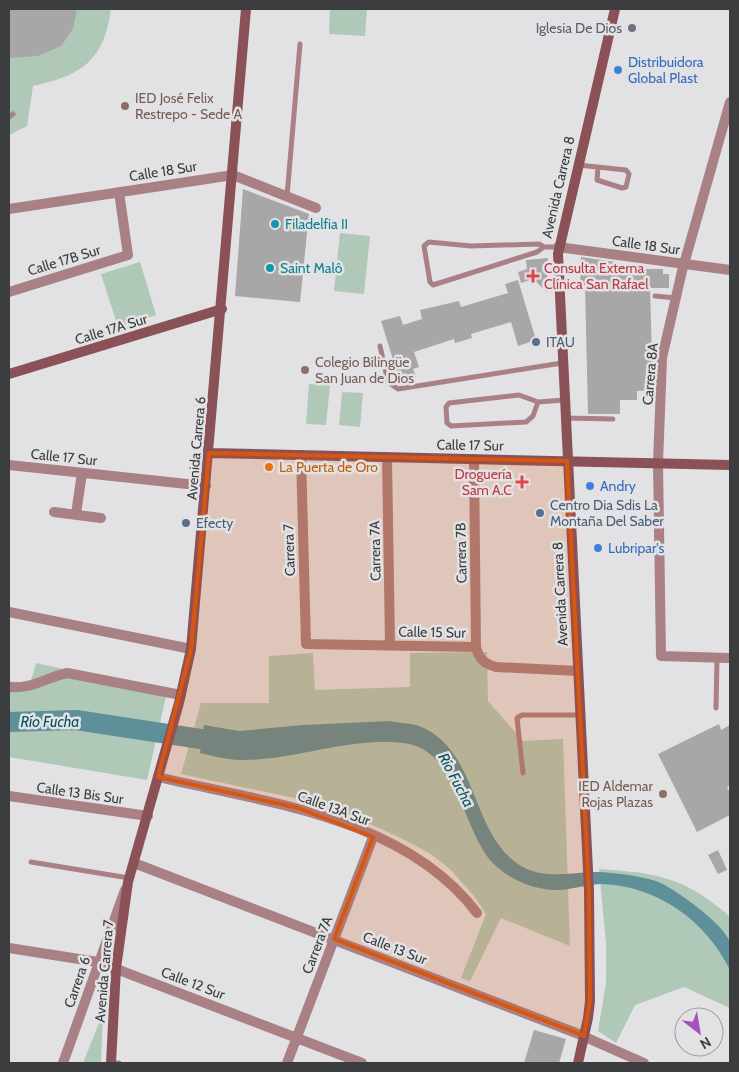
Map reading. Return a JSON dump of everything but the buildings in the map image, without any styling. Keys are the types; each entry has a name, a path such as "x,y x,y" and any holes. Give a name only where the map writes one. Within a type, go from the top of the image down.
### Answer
{"main road":[{"name":"Avenida Carrera 6","path":"128,880 167,748 191,649 222,309 246,9"},
{"name":"Avenida Carrera 8","path":"578,1063 590,1001 589,891 562,364 558,247 615,9"},
{"name":"Calle 17A Sur","path":"9,374 222,309"},
{"name":"Calle 17 Sur","path":"209,453 730,465"},
{"name":"Avenida Carrera 7","path":"111,1063 116,968 128,880"}],"street":[{"name":"Carrera 8A","path":"717,658 661,656 658,464 662,358 684,264 730,102"},
{"name":"Calle 18 Sur","path":"9,209 233,174"},
{"path":"233,174 316,208"},
{"name":"Calle 17B Sur","path":"9,292 128,255 119,192"},
{"name":"Calle 18 Sur","path":"558,247 730,270"},
{"name":"Carrera 7","path":"301,455 306,644"},
{"name":"Carrera 7A","path":"386,457 390,646"},
{"name":"Carrera 7B","path":"474,459 476,647"},
{"name":"Calle 17 Sur","path":"9,465 206,486"},
{"path":"76,514 82,473"},
{"path":"54,512 101,518"},
{"path":"9,612 191,649"},
{"name":"Calle 15 Sur","path":"306,644 476,647 479,657 486,664 496,667 578,671"},
{"path":"717,658 730,658"},
{"path":"9,687 31,687 53,676 67,673 181,695"},
{"name":"Calle 13A Sur","path":"158,777 298,808 332,819 428,864 452,883 477,913"},
{"name":"Calle 13 Bis Sur","path":"9,796 148,816"},
{"name":"Carrera 7A","path":"286,1063 373,837"},
{"name":"Calle 13 Sur","path":"134,863 584,1036 644,1063"},
{"name":"Carrera 6","path":"63,1063 128,880"},
{"name":"Calle 12 Sur","path":"9,948 98,962 362,1063"}],"lane":[{"path":"287,196 300,44"},
{"path":"577,165 598,167 626,170 629,174 626,187 622,188 597,180 598,167"},
{"path":"544,247 538,252 433,286 430,282 424,246 429,242 471,246 539,244 544,247 558,247"},
{"path":"655,296 676,298"},
{"path":"380,346 388,382 392,387 398,389 562,364"},
{"path":"538,402 530,419 522,423 451,426 447,423 446,407 449,403 519,395 538,402 564,400"},
{"path":"565,418 613,419"},
{"path":"716,708 717,658"},
{"path":"523,773 517,718 522,714 580,715"},
{"path":"31,862 128,880"},
{"path":"111,1063 119,1063"}],"highlighted area":[{"path":"209,453 567,461 589,891 590,1001 584,1036 334,939 373,837 298,808 158,777 191,649"}],"green space":[{"path":"9,9 111,9 103,41 88,63 65,77 33,86 27,126 9,135"},
{"path":"330,9 367,9 365,36 329,34"},
{"path":"340,233 370,236 364,294 334,291"},
{"path":"140,262 156,315 118,327 101,274"},
{"path":"309,384 330,385 326,425 306,424"},
{"path":"342,392 363,393 360,427 339,425"},
{"path":"487,652 488,701 523,741 563,739 570,946 501,918 470,981 461,978 486,914 474,896 450,869 431,854 399,837 338,810 299,799 181,774 201,703 269,703 269,656 313,653 315,690 410,687 410,653"},
{"path":"36,663 167,692 147,780 9,757 9,681 30,684"},
{"path":"599,869 637,872 667,879 695,891 726,913 730,918 730,1008 684,987 635,1005 616,1043 598,1031 606,983 606,944"},
{"path":"103,1013 101,1063 83,1063"}],"water":[{"path":"390,721 419,726 439,738 454,754 465,774 483,817 507,855 525,868 543,874 600,872 636,876 664,885 710,917 727,936 731,946 730,970 708,936 678,909 661,899 623,886 602,884 563,890 539,888 530,886 504,873 490,860 481,846 448,776 438,761 425,750 409,744 369,742 261,759 220,758 200,753 204,725 239,731 303,725"}],"waterway":[{"name":"Río Fucha","path":"9,722 76,720 227,743"}],"place":[{"name":"Iglesia De Dios","path":"632,28"},
{"name":"Distribuidora Global Plast","path":"618,70"},
{"name":"IED José Felix Restrepo - Sede A","path":"125,106"},
{"name":"Filadelfia II","path":"275,224"},
{"name":"Saint Malô","path":"270,268"},
{"name":"Consulta Externa Clínica San Rafael","path":"533,276"},
{"name":"ITAU","path":"536,342"},
{"name":"Colegio Bilingüe San Juan de Dios","path":"305,370"},
{"name":"La Puerta de Oro","path":"269,467"},
{"name":"Droguería Sam A.C","path":"522,482"},
{"name":"Andry","path":"590,486"},
{"name":"Centro Dia Sdis La Montaña Del Saber","path":"540,513"},
{"name":"Efecty","path":"186,523"},
{"name":"Lubripar's","path":"598,548"},
{"name":"IED Aldemar Rojas Plazas","path":"663,794"}]}
